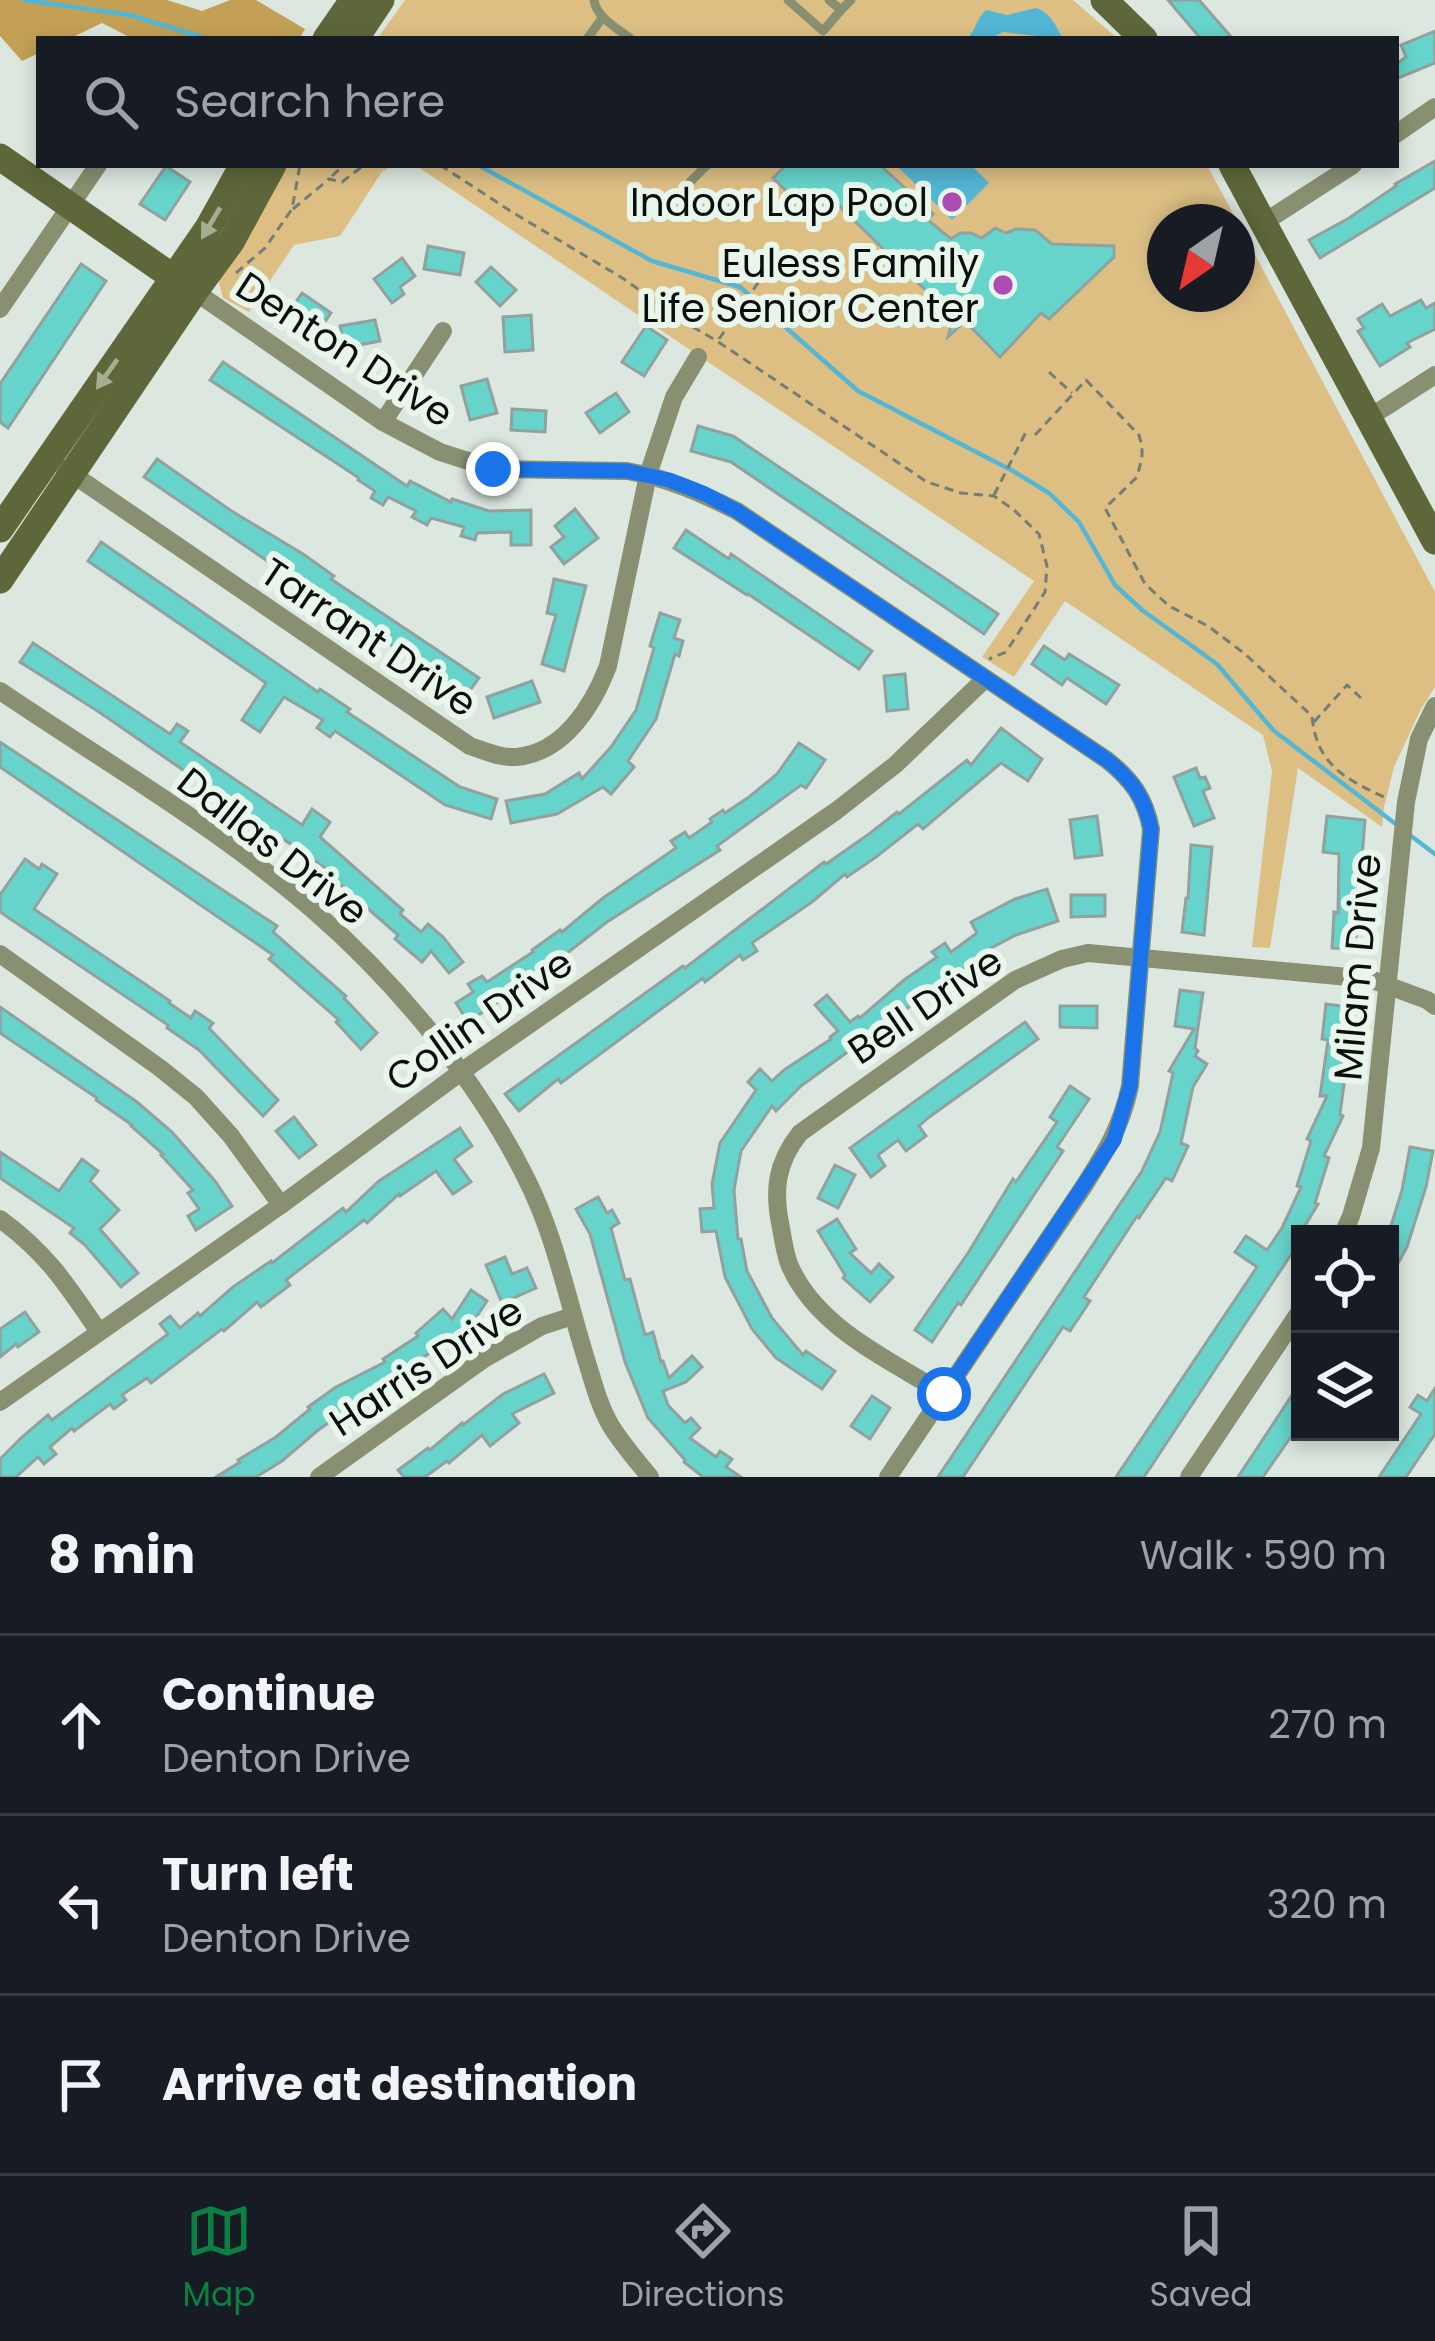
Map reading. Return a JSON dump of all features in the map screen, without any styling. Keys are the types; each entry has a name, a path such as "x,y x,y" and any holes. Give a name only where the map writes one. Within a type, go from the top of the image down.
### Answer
{"main road":[{"path":"337,36 352,0"},
{"path":"338,36 381,0"},
{"path":"1104,0 1141,36"},
{"path":"0,157 184,285"},
{"path":"0,580 60,466 184,285 241,168"},
{"path":"184,285 231,242 271,168"},
{"path":"1234,168 1435,541"},
{"path":"0,529 60,466"}],"street":[{"path":"1399,132 1435,106"},
{"path":"0,309 96,168"},
{"path":"1263,223 1348,168"},
{"name":"Denton Drive","path":"184,285 383,422 440,452 493,469 648,475 705,494 737,511 1107,760 1128,776 1139,793 1151,829 1130,1086 1114,1140 889,1477"},
{"path":"383,422 443,331"},
{"name":"Tarrant Drive","path":"60,466 470,746 519,757 559,738 590,707 608,666 648,475 674,397 698,357"},
{"path":"1367,419 1435,375"},
{"name":"Collin Drive","path":"0,1402 460,1072 836,811 895,765 979,675"},
{"name":"Dallas Drive","path":"0,692 202,826 315,912 410,1007 500,1131 533,1192 552,1239 600,1401 612,1428 650,1477"},
{"name":"Milam Drive","path":"1346,1225 1371,1148 1405,805 1415,752 1435,706"},
{"name":"Bell Drive","path":"944,1394 842,1330 816,1307 790,1266 776,1183 780,1164 800,1133 1015,980 1062,958 1088,952 1370,980 1435,1006"},
{"path":"0,954 196,1097 280,1204"},
{"path":"0,1220 54,1267 99,1332"},
{"name":"Harris Drive","path":"319,1477 500,1349 542,1326 573,1316"},
{"path":"1189,1477 1291,1324"}],"lane":[{"path":"594,0 595,9 627,36"},
{"path":"788,0 824,32 851,0"},
{"path":"829,0 842,10"},
{"path":"588,36 603,17"},
{"path":"690,182 704,168"}],"path":[{"path":"292,209 299,168"},
{"path":"222,279 239,272 265,248 292,209 341,168"},
{"path":"329,178 342,182 360,168"},
{"path":"445,168 624,279 927,482 961,494 994,496 1039,534 1047,566 1045,592 1006,652 985,661 979,675"},
{"path":"717,341 770,267"},
{"path":"1048,372 1073,394"},
{"path":"1035,435 1086,380 1139,434 1142,458 1137,477 1105,508 1145,584 1168,606 1208,626 1245,654 1312,716 1318,750 1326,761 1369,790 1405,805"},
{"path":"994,496 1027,430"},
{"path":"1313,723 1347,685 1361,698"}],"shaded area":[{"path":"0,0 167,0 202,11 230,0 256,0 305,29 301,36 127,36 102,23 75,36 36,36 36,54 22,61 0,36"},
{"path":"405,0 1073,0 1115,36 379,36"},
{"path":"286,168 389,168 340,236 294,245 249,312 223,298 218,279"},
{"path":"419,168 1209,168 1228,204 1147,204 1147,312 1255,312 1255,255 1435,592 1435,687 1394,767 1382,827 1298,768 1270,948 1252,947 1272,771 1263,735 1065,601 1014,677 982,657 1034,581"}],"water":[{"path":"1036,8 1049,17 1061,36 1003,32 969,36 986,10 1007,15"},
{"name":"Indoor Lap Pool","path":"899,168 974,168 989,183 952,220"}],"building":[{"path":"1168,0 1199,0 1230,36 1198,36"},
{"path":"1435,31 1435,63 1399,78 1399,62 1406,57 1401,45"},
{"path":"1435,161 1435,188 1320,258 1309,240"},
{"path":"165,168 190,182 165,220 140,204"},
{"name":"Euless Family Life Senior Center","path":"783,168 883,168 933,214 928,220 951,239 960,233 982,238 995,228 1006,233 1035,230 1052,244 1114,246 1114,257 1049,319 1041,313 1000,357 965,321 948,337 953,317 828,195 810,214 773,178"},
{"path":"428,246 464,253 460,275 424,269"},
{"path":"402,258 415,276 400,287 404,294 392,303 374,279"},
{"path":"81,264 106,281 8,428 0,422 0,384"},
{"path":"491,267 516,290 500,306 476,282"},
{"path":"302,293 331,313 318,332 289,312"},
{"path":"1421,300 1426,308 1435,303 1435,329 1407,343 1410,347 1380,366 1358,331 1364,328 1358,319 1382,304 1390,316"},
{"path":"531,315 533,350 505,352 503,317"},
{"path":"375,320 380,341 344,348 340,326"},
{"path":"646,326 667,340 644,376 622,362"},
{"path":"223,362 407,486 410,481 451,502 489,511 531,510 531,545 511,545 511,532 477,533 475,540 461,536 464,527 431,518 427,525 412,517 416,511 388,497 383,505 371,498 375,491 359,478 210,380"},
{"path":"487,379 497,413 470,420 461,386"},
{"path":"616,393 629,412 600,433 586,413"},
{"path":"512,409 546,411 545,432 511,430"},
{"path":"698,426 733,436 998,614 984,634 731,462 691,451"},
{"path":"157,459 479,678 466,696 144,477"},
{"path":"575,509 598,538 564,564 551,547 564,537 555,526"},
{"path":"686,530 729,559 731,554 872,651 859,669 674,548"},
{"path":"101,542 460,787 497,799 491,819 445,805 335,731 330,737 317,728 323,720 284,697 260,732 242,720 266,683 88,561"},
{"path":"554,579 586,586 564,671 542,664 556,615 547,613"},
{"path":"660,613 680,620 674,638 683,641 656,719 628,761 634,767 611,794 603,787 557,814 511,823 506,801 545,794 579,773 582,779 611,747 636,710"},
{"path":"33,643 170,734 177,724 188,731 180,742 302,825 312,809 330,822 320,837 403,910 400,914 421,932 428,924 443,937 463,962 449,973 431,951 422,962 328,870 20,662"},
{"path":"1044,646 1065,660 1069,654 1119,685 1106,704 1067,678 1062,685 1032,664"},
{"path":"905,674 908,709 887,711 884,676"},
{"path":"532,681 540,702 494,718 487,697"},
{"path":"1001,728 1042,759 1028,781 1001,763 923,829 918,824 752,943 757,951 743,960 740,955 705,982 703,978 561,1083 558,1079 519,1111 505,1094 685,968 824,862 899,814 967,760 971,765"},
{"path":"0,742 277,926 273,932 346,996 377,1033 361,1049 336,1022 339,1020 269,959 273,955 0,767"},
{"path":"799,743 825,760 806,788 801,785 717,846 720,850 607,922 468,1022 456,1003 473,992 468,984 482,976 487,982 533,952 676,848 671,841 685,832 689,838 723,810 749,797 777,774"},
{"path":"1196,768 1210,788 1203,791 1214,818 1194,826 1174,777"},
{"path":"1097,816 1102,855 1075,858 1070,820"},
{"path":"1327,816 1365,820 1355,949 1332,948 1339,854 1323,852"},
{"path":"1191,845 1212,847 1204,935 1182,932"},
{"path":"25,859 57,874 34,909 191,1018 195,1011 213,1023 209,1028 278,1100 263,1116 168,1025 0,912 0,895"},
{"path":"1047,889 1058,921 978,955 980,958 801,1086 776,1111 772,1106 741,1151 734,1190 738,1239 747,1271 772,1318 803,1355 806,1351 835,1371 822,1389 776,1358 752,1329 725,1277 716,1231 702,1232 700,1209 714,1208 712,1184 720,1143 756,1090 748,1082 760,1069 772,1081 838,1031 815,1005 827,995 850,1022 860,1018 937,957 932,952 945,943 951,952 977,933 971,922"},
{"path":"1071,895 1105,895 1105,916 1071,917"},
{"path":"1180,990 1203,993 1195,1056 1207,1064 1193,1087 1181,1143 1188,1146 1172,1181 1166,1178 1137,1216 1084,1297 1090,1301 1070,1331 1063,1327 963,1477 938,1477 1142,1171 1160,1132 1173,1073 1169,1071 1194,1029 1175,1026"},
{"path":"1326,1004 1349,1007 1342,1061 1347,1062 1343,1116 1324,1156 1329,1158 1318,1204 1305,1225 1291,1225 1291,1255 1144,1477 1116,1477 1257,1267 1235,1252 1246,1236 1267,1250 1282,1228 1301,1187 1297,1186 1311,1141 1307,1139 1327,1096 1320,1096 1328,1040 1322,1039"},
{"path":"1060,1006 1097,1006 1097,1028 1060,1027"},
{"path":"0,1007 137,1102 172,1132 232,1206 196,1230 188,1216 199,1209 188,1193 193,1190 163,1154 97,1098 0,1033"},
{"path":"1025,1022 1038,1039 928,1118 919,1126 926,1136 906,1151 898,1140 878,1155 885,1166 871,1177 850,1148"},
{"path":"1070,1086 1089,1099 1057,1147 1063,1151 932,1342 915,1330 1013,1179 1016,1182 1057,1122 1050,1117"},
{"path":"294,1117 316,1145 299,1158 276,1131"},
{"path":"460,1128 472,1146 454,1159 471,1182 453,1194 436,1171 399,1194 367,1223 364,1220 286,1280 290,1285 261,1307 257,1302 151,1383 147,1378 122,1395 126,1400 114,1409 110,1404 74,1431 72,1428 50,1447 56,1454 44,1464 38,1457 16,1477 0,1477 0,1459 22,1437 168,1334 160,1324 170,1316 180,1328 198,1313 200,1316 343,1208 346,1212 379,1181"},
{"path":"1410,1147 1433,1151 1426,1187 1399,1262 1399,1225 1391,1225"},
{"path":"0,1152 59,1191 82,1159 98,1171 90,1181 119,1210 100,1229 138,1273 121,1287 70,1233 74,1228 0,1178"},
{"path":"835,1165 855,1175 838,1208 818,1198"},
{"path":"598,1197 619,1223 611,1228 625,1280 630,1279 645,1335 653,1332 669,1378 692,1356 702,1367 686,1382 663,1391 668,1405 685,1423 691,1418 700,1428 690,1438 716,1457 720,1451 732,1459 726,1467 741,1477 703,1477 684,1462 648,1418 625,1362 590,1234 576,1209"},
{"path":"837,1219 856,1249 850,1253 871,1273 879,1264 893,1277 870,1302 843,1278 818,1231"},
{"path":"505,1257 512,1274 527,1268 536,1288 502,1303 486,1265"},
{"path":"471,1290 487,1301 471,1325 436,1354 433,1351 362,1399 256,1477 216,1477 276,1437 336,1387 385,1362 443,1309 452,1319"},
{"path":"25,1312 39,1332 0,1357 0,1329"},
{"path":"544,1374 554,1393 512,1414 519,1423 490,1446 482,1435 425,1477 404,1477 398,1470 503,1394"},
{"path":"1435,1388 1435,1434 1406,1477 1379,1477 1421,1414 1410,1407 1418,1395 1427,1401"},
{"path":"872,1396 890,1408 870,1439 851,1426"},
{"path":"1291,1397 1291,1436 1263,1477 1238,1477"}],"waterway":[{"path":"24,0 130,15 198,36"},
{"path":"483,168 652,261 740,287 858,391 1049,493 1079,522 1115,585 1217,664 1273,730 1397,825"},
{"path":"1411,836 1435,854"}],"place":[{"name":"Indoor Lap Pool","path":"952,202"},
{"name":"Euless Family Life Senior Center","path":"1003,285"}],"route":[{"path":"493,469 627,471 705,494 1107,760 1128,776 1147,808 1151,829 1124,1113 1114,1140 944,1394"}]}
